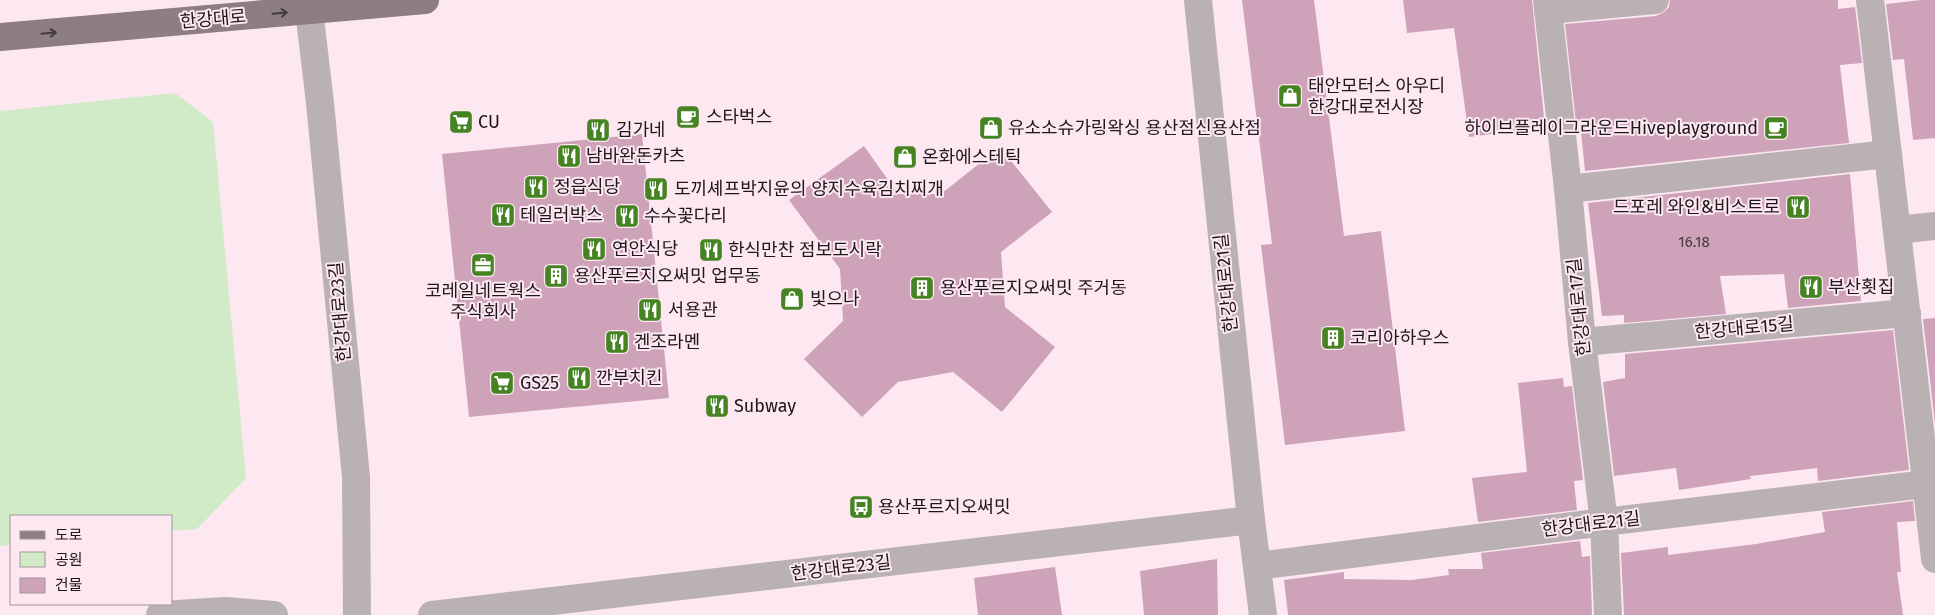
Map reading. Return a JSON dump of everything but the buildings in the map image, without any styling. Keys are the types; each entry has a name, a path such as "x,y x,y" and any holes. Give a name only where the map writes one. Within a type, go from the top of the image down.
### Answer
{"main road":[{"name":"한강대로","path":"0,37 425,0"}],"street":[{"name":"한강대로21길","path":"1198,0 1251,520 1263,615"},
{"path":"1548,5 1655,0"},
{"path":"1870,0 1896,230 1931,484 1935,559"},
{"name":"한강대로17길","path":"1548,5 1582,342 1604,522 1608,615"},
{"name":"한강대로23길","path":"309,10 320,103 356,477 357,615"},
{"path":"1568,189 1888,154"},
{"path":"1896,230 1935,226"},
{"name":"한강대로15길","path":"1582,342 1907,313"},
{"name":"한강대로21길","path":"1257,566 1604,522 1931,484"},
{"name":"한강대로23길","path":"432,615 1251,520"},
{"path":"160,615 226,611 274,615"}],"green space":[{"path":"175,93 213,122 246,478 197,529 172,531 172,515 10,515 10,545 0,546 0,111"}],"place":[{"name":"태안모터스 아우디 한강대로전시장","path":"1290,96"},
{"name":"스타벅스","path":"688,117"},
{"name":"CU","path":"461,122"},
{"name":"유소소슈가링왁싱 용산점신용산점","path":"991,128"},
{"name":"하이브플레이그라운드Hiveplayground","path":"1776,128"},
{"name":"김가네","path":"598,130"},
{"name":"남바완돈카츠","path":"569,156"},
{"name":"온화에스테틱","path":"905,157"},
{"name":"정읍식당","path":"536,187"},
{"name":"도끼셰프박지윤의 양지수육김치찌개","path":"656,189"},
{"name":"드포레 와인&비스트로","path":"1798,207"},
{"name":"테일러박스","path":"503,215"},
{"name":"수수꽃다리","path":"627,216"},
{"name":"연안식당","path":"594,249"},
{"name":"한식만찬 점보도시락","path":"711,250"},
{"name":"코레일네트웍스 주식회사","path":"483,265"},
{"name":"용산푸르지오써밋 업무동","path":"556,276"},
{"name":"부산횟집","path":"1811,287"},
{"name":"용산푸르지오써밋 주거동","path":"922,288"},
{"name":"빛으나","path":"792,299"},
{"name":"서용관","path":"650,310"},
{"name":"코리아하우스","path":"1333,338"},
{"name":"겐조라멘","path":"617,342"},
{"name":"깐부치킨","path":"579,378"},
{"name":"GS25","path":"502,383"},
{"name":"Subway","path":"717,406"},
{"name":"용산푸르지오써밋","path":"861,507"}]}
